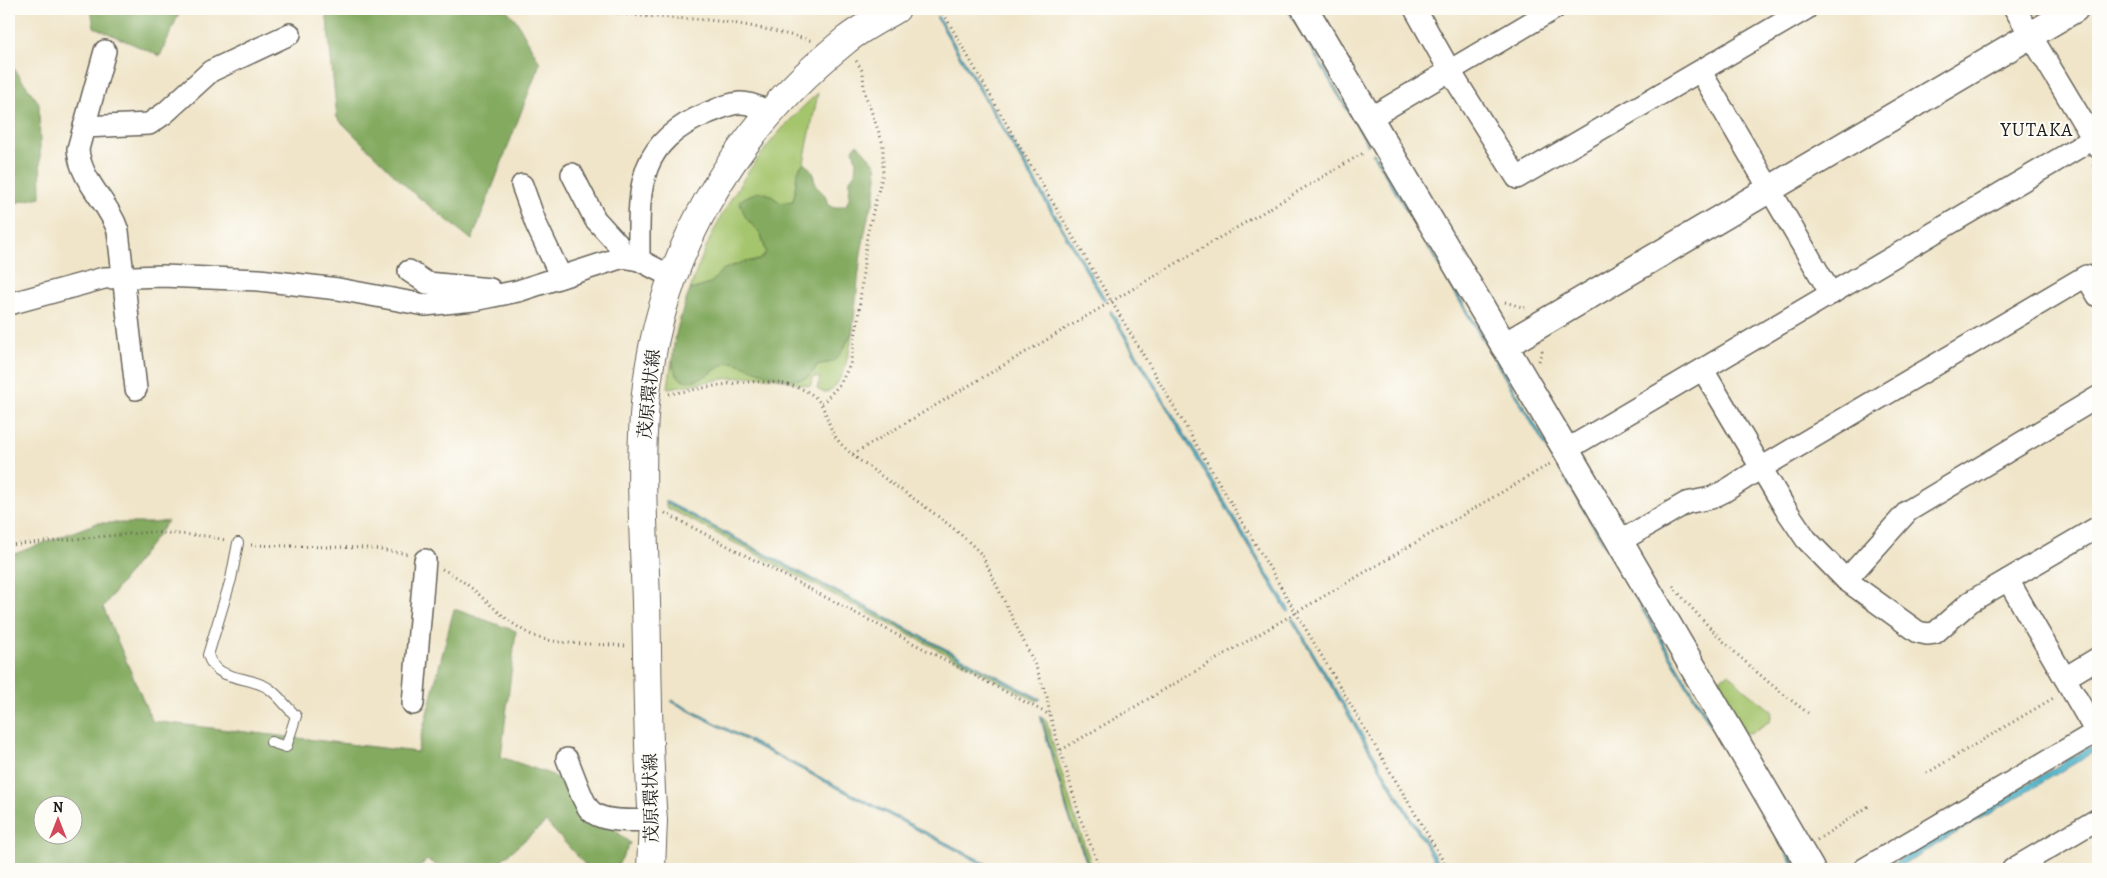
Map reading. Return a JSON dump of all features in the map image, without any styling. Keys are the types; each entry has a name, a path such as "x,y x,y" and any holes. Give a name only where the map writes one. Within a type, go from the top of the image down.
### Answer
{"main road":[{"name":"茂原環状線","path":"651,869 653,820 643,496 646,398 656,337 672,277 684,247 714,189 749,136 769,112 841,45 896,9"}],"street":[{"path":"1305,9 1805,860"},
{"path":"1414,9 1450,71 1517,178 1806,9"},
{"path":"1370,118 1554,9"},
{"path":"1567,452 1831,294 2097,141 2015,9"},
{"path":"1504,346 2075,9"},
{"path":"84,127 149,124 211,71 290,34"},
{"path":"105,51 78,149 79,163 115,219 124,278 136,389"},
{"path":"1701,72 1831,294"},
{"path":"631,258 642,185 652,157 663,141 689,122 736,102 753,104 769,112"},
{"path":"572,174 595,219 631,258 672,277"},
{"path":"522,185 536,224 561,277"},
{"path":"9,304 104,278 162,276 259,280 426,304 474,300 518,291 631,258"},
{"path":"409,271 427,284 518,291"},
{"path":"1618,542 1686,503 1711,498 1725,491 2086,276 2098,296"},
{"path":"1703,370 1785,508 1806,539 1846,580 1893,616 1918,632 1935,633 1970,602 2098,527"},
{"path":"1846,580 1908,511 2098,398"},
{"path":"413,704 425,560"},
{"path":"1864,869 2097,733 2008,580"},
{"path":"2068,683 2098,658"},
{"path":"567,759 589,810 600,817 653,820"},
{"path":"2013,869 2098,819"}],"lane":[{"path":"238,543 231,579 208,655 211,665 221,672 268,688 296,716 286,747 271,742"}],"path":[{"path":"597,9 625,14 710,20 781,32 841,45 863,72 866,99 883,144 883,173 864,250 858,320 850,365 840,384 822,404"},
{"path":"941,9 1448,869"},
{"path":"853,454 1384,141"},
{"path":"1498,301 1529,309"},
{"path":"646,398 745,382 769,382 793,386 810,392 822,404 832,430 843,447 970,542 982,555 1036,667 1047,696 1050,715 1081,820 1100,869"},
{"path":"1061,750 1567,452"},
{"path":"643,496 661,510 1050,715"},
{"path":"9,545 151,532 207,536 238,543 366,548 401,552 425,560 466,583 507,621 534,636 563,642 600,643 648,649"},
{"path":"1927,773 2068,683"},
{"path":"1805,860 1869,806"}],"green space":[{"path":"91,9 181,9 160,56 94,27"},
{"path":"326,9 506,9 516,20 540,63 472,240 412,192 337,118"},
{"path":"9,62 39,103 41,197 9,204"},
{"path":"818,93 804,162 798,171 793,201 781,203 767,193 746,218 761,234 766,252 760,260 743,262 722,270 712,282 690,290 712,235 725,208 741,183 776,135"},
{"path":"857,144 876,165 877,177 874,202 869,212 861,253 853,328 839,356 831,362 817,365 808,377 801,379 782,378 734,362 724,364 696,380 683,380 676,373 673,361 674,346 677,329 690,290 712,282 722,270 743,262 760,260 766,252 761,234 746,218 739,201 752,194 761,192 781,203 793,201 798,171 804,162 813,172 815,185 825,195 828,205 834,208 846,205 849,199 850,180 855,173 856,162 853,149"},
{"path":"853,328 844,370 833,389 825,392 817,389 820,378 814,377 810,386 756,376 668,388 672,360 672,367 734,362 771,375 812,373 817,365 830,362 841,352"},
{"path":"666,503 1039,700 1036,701 666,507"},
{"path":"168,521 103,607 152,721 417,752 454,609 516,631 501,757 553,775 630,843 616,869 589,869 546,822 491,869 443,869 427,860 417,869 9,869 9,556 97,523 154,523"},
{"path":"1729,674 1744,689 1772,711 1770,721 1750,734 1743,732 1713,682"},
{"path":"1042,718 1046,720 1074,815 1093,869 1090,869 1069,815"}],"water":[{"path":"1287,9 1289,9 1369,144 1368,146"},
{"path":"938,16 1106,300 1104,302 936,17"},
{"path":"1374,152 1554,456 1552,458 1372,153"},
{"path":"1111,310 1290,611 1288,613 1110,313"},
{"path":"1556,464 1558,464 1798,869 1795,869"},
{"path":"666,501 1041,699 1039,700 666,503"},
{"path":"1293,618 1442,869 1439,869 1291,619"},
{"path":"672,700 997,869 992,869 672,702"},
{"path":"1040,716 1069,815 1090,869 1068,815"},
{"path":"2098,742 2098,749 2096,751 1895,869 1884,869"}],"district":[{"name":"YUTAKA","path":"2037,130"}]}
